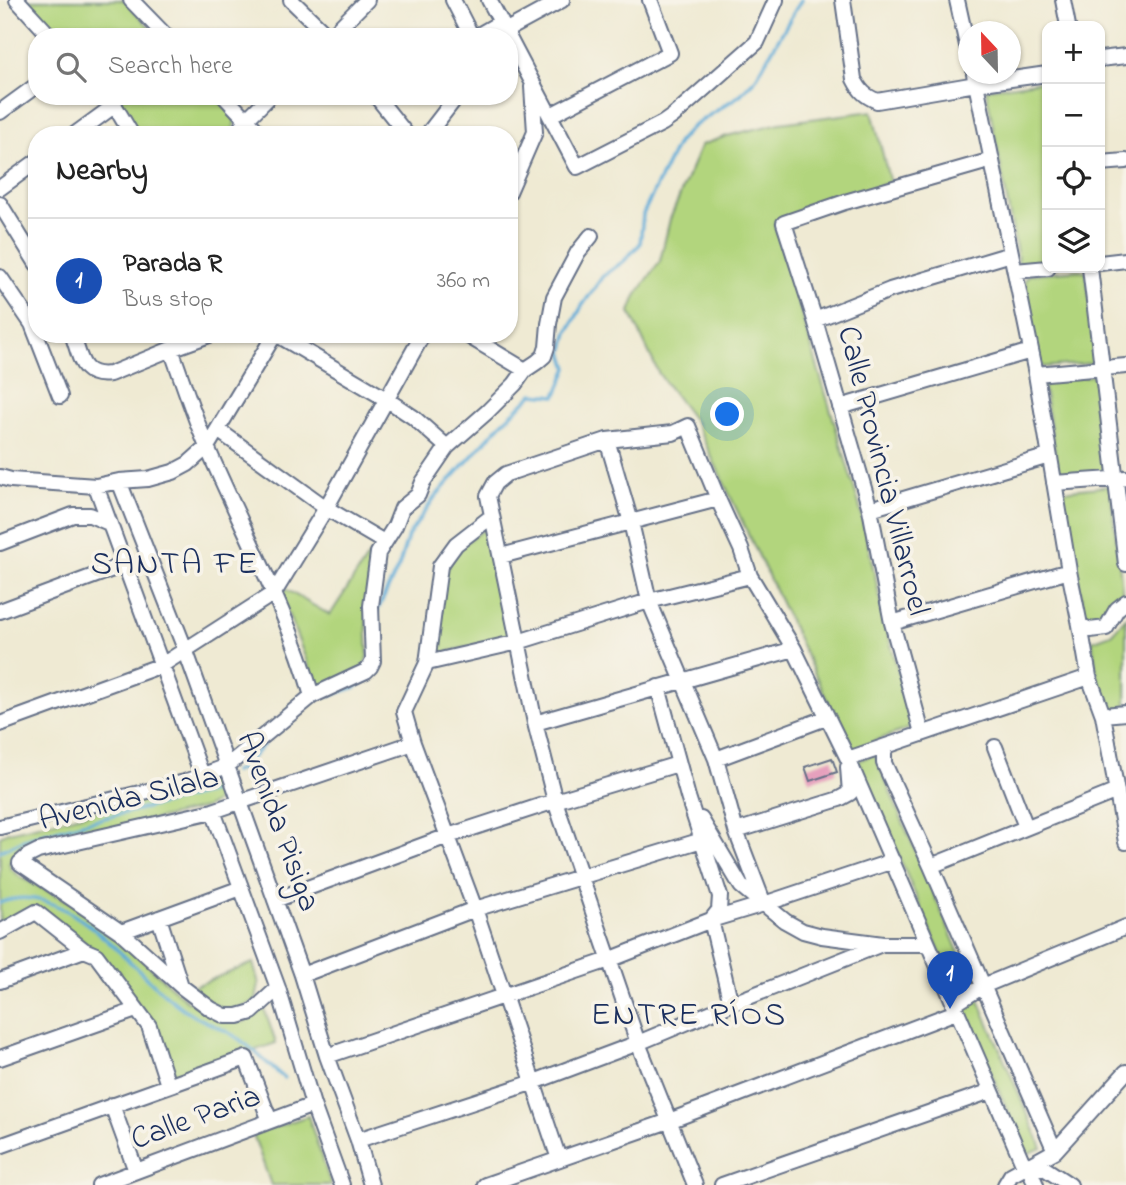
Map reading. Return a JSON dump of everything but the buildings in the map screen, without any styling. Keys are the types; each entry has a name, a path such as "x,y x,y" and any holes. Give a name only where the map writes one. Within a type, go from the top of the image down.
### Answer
{"street":[{"path":"18,0 43,28"},
{"path":"131,0 158,28"},
{"path":"291,0 321,28"},
{"path":"339,28 367,0"},
{"path":"453,0 469,28"},
{"path":"489,0 504,28"},
{"path":"513,28 562,0"},
{"path":"551,115 670,53 650,0"},
{"path":"518,55 577,167 673,116 757,42 776,0"},
{"path":"843,0 855,79 866,97 877,101 958,83"},
{"path":"957,0 962,21"},
{"path":"1063,0 1067,21"},
{"path":"1105,58 1126,56"},
{"path":"1021,76 1042,74"},
{"path":"518,171 535,132 531,79"},
{"path":"976,84 1031,351 1089,677 1103,715 1126,842"},
{"path":"0,112 28,92"},
{"path":"84,126 108,105"},
{"path":"114,105 127,126"},
{"path":"232,105 252,126"},
{"path":"242,126 261,105"},
{"path":"383,105 400,126"},
{"path":"434,126 450,105"},
{"name":"Calle Provincia Villarroel","path":"922,733 892,623 870,509 784,223 845,202 992,160"},
{"path":"1105,162 1126,160"},
{"path":"0,188 28,168"},
{"path":"0,204 28,249"},
{"path":"218,430 326,508 383,542 395,526 402,508 418,495 423,482 447,447 487,412 525,370 544,356 555,297 568,268 591,236"},
{"path":"815,320 890,290 1011,254"},
{"path":"1105,262 1126,260"},
{"path":"1015,271 1042,269"},
{"path":"1091,273 1102,368 1121,478 1126,564"},
{"path":"0,277 28,318"},
{"path":"39,343 60,396"},
{"path":"76,343 86,369 100,376 187,343"},
{"path":"0,477 96,486 148,479 173,472 188,464 207,447 270,343"},
{"path":"290,343 386,399 413,417 447,447"},
{"path":"0,724 162,665 274,593 326,508 418,343"},
{"path":"480,343 525,370"},
{"path":"170,349 207,447 274,593 312,696"},
{"path":"840,407 1031,351"},
{"path":"1035,374 1126,366"},
{"path":"695,1185 638,1043 555,801 535,723 488,496 495,483 506,474 607,440 673,433 688,426 750,576 794,649 848,759 991,1091 1036,1185"},
{"path":"607,440 631,522 649,601 716,759 736,831 764,904"},
{"path":"870,509 1049,456"},
{"path":"1054,482 1121,478"},
{"name":"Avenida Pisiga","path":"119,481 185,649 302,975 371,1185"},
{"name":"Avenida Pisiga","path":"96,486 202,775"},
{"path":"501,556 718,499"},
{"path":"0,544 73,515 90,515 110,523"},
{"path":"492,516 456,544 440,566 427,663 404,712 475,909 559,1159"},
{"name":"Avenida Silala","path":"0,827 158,789 227,766 312,696 366,671 373,661 371,606 378,553 383,542"},
{"path":"0,611 126,564"},
{"path":"892,623 1069,571"},
{"path":"427,663 518,642 649,601 750,576"},
{"path":"1080,625 1090,630 1105,628 1117,609 1126,601"},
{"path":"535,723 794,649"},
{"path":"848,759 1089,677"},
{"path":"658,687 678,764 720,896 719,910 711,920"},
{"path":"1103,715 1126,713"},
{"path":"716,759 826,718"},
{"name":"Avenida Silala","path":"121,932 20,863 38,851 213,811 413,743"},
{"path":"889,745 884,750 884,763 1055,1151"},
{"path":"995,747 1026,827"},
{"path":"736,831 839,799 850,793 848,759"},
{"path":"275,900 448,836 678,764"},
{"path":"931,866 1117,791"},
{"path":"688,797 741,886 803,931 883,944 929,944"},
{"name":"Avenida Pisiga","path":"213,811 278,988 313,1105 342,1185"},
{"path":"302,975 475,909 702,840"},
{"path":"327,1056 609,960 711,920 893,861"},
{"path":"241,888 121,932 182,988 225,1016 252,1012 278,988"},
{"path":"0,932 36,912 85,950 96,955 149,1026 168,1085"},
{"path":"159,918 182,988"},
{"path":"711,920 731,1004"},
{"path":"485,1185 669,1121 955,1009 983,986 1126,927"},
{"path":"358,1140 534,1082 883,944"},
{"path":"0,981 85,950"},
{"path":"0,1058 136,1010"},
{"path":"0,1146 246,1058 270,1121"},
{"path":"1005,1185 1011,1175 1025,1163 1055,1151 1126,1073"},
{"path":"722,1185 991,1091"},
{"path":"112,1105 136,1171"},
{"name":"Calle Paria","path":"99,1185 313,1105"},
{"path":"1025,1163 1044,1168 1070,1185"}],"green space":[{"path":"24,0 124,0 150,28 51,28"},
{"path":"1042,81 1042,262 1019,264 986,89"},
{"path":"123,105 225,105 235,123 234,126 132,126"},
{"path":"872,111 890,183 815,205 774,223 859,504 886,626 913,727 851,750 695,422 659,374 630,312 636,296 660,261 670,219 701,145 780,123"},
{"path":"1086,273 1097,357 1094,363 1043,367 1039,360 1025,280 1032,274"},
{"path":"1099,375 1111,470 1064,477 1059,474 1043,384 1048,380"},
{"path":"1110,486 1123,597 1112,603 1097,622 1086,621 1061,491"},
{"path":"486,528 492,530 512,637 438,654 441,598 447,569 460,548"},
{"path":"371,552 366,612 368,657 364,667 318,690 282,598 285,589 330,615"},
{"path":"1126,618 1126,707 1110,709 1097,675 1092,641 1111,634"},
{"path":"874,754 1042,1148 1026,1154 858,761"},
{"path":"214,776 222,792 214,803 205,808 26,848 12,856 9,863 11,869 21,878 70,902 100,922 187,1001 224,1021 244,1022 264,1008 276,1043 171,1080 153,1023 91,947 43,910 0,925 0,836 138,800"},
{"path":"253,963 259,984 256,1000 245,1006 236,1009 221,1008 190,988"},
{"path":"308,1116 331,1185 271,1185 253,1134"}],"waterway":[{"path":"377,611 399,566 408,536 435,497 501,424 533,394 556,396 568,368 563,352 568,332 603,276 624,261 640,244 643,214 678,142 692,127 740,95 756,78 801,0"},
{"path":"330,695 356,687 367,678"},
{"path":"234,772 241,769 264,744"},
{"path":"0,851 28,838 212,792"},
{"path":"0,903 26,898 51,904 76,916 168,997 194,1016 242,1041 284,1078"}],"place":[{"name":"Parada R","path":"950,1009"}],"district":[{"name":"SANTA FE","path":"175,565"},
{"name":"ENTRE RÍOS","path":"689,1016"}]}
